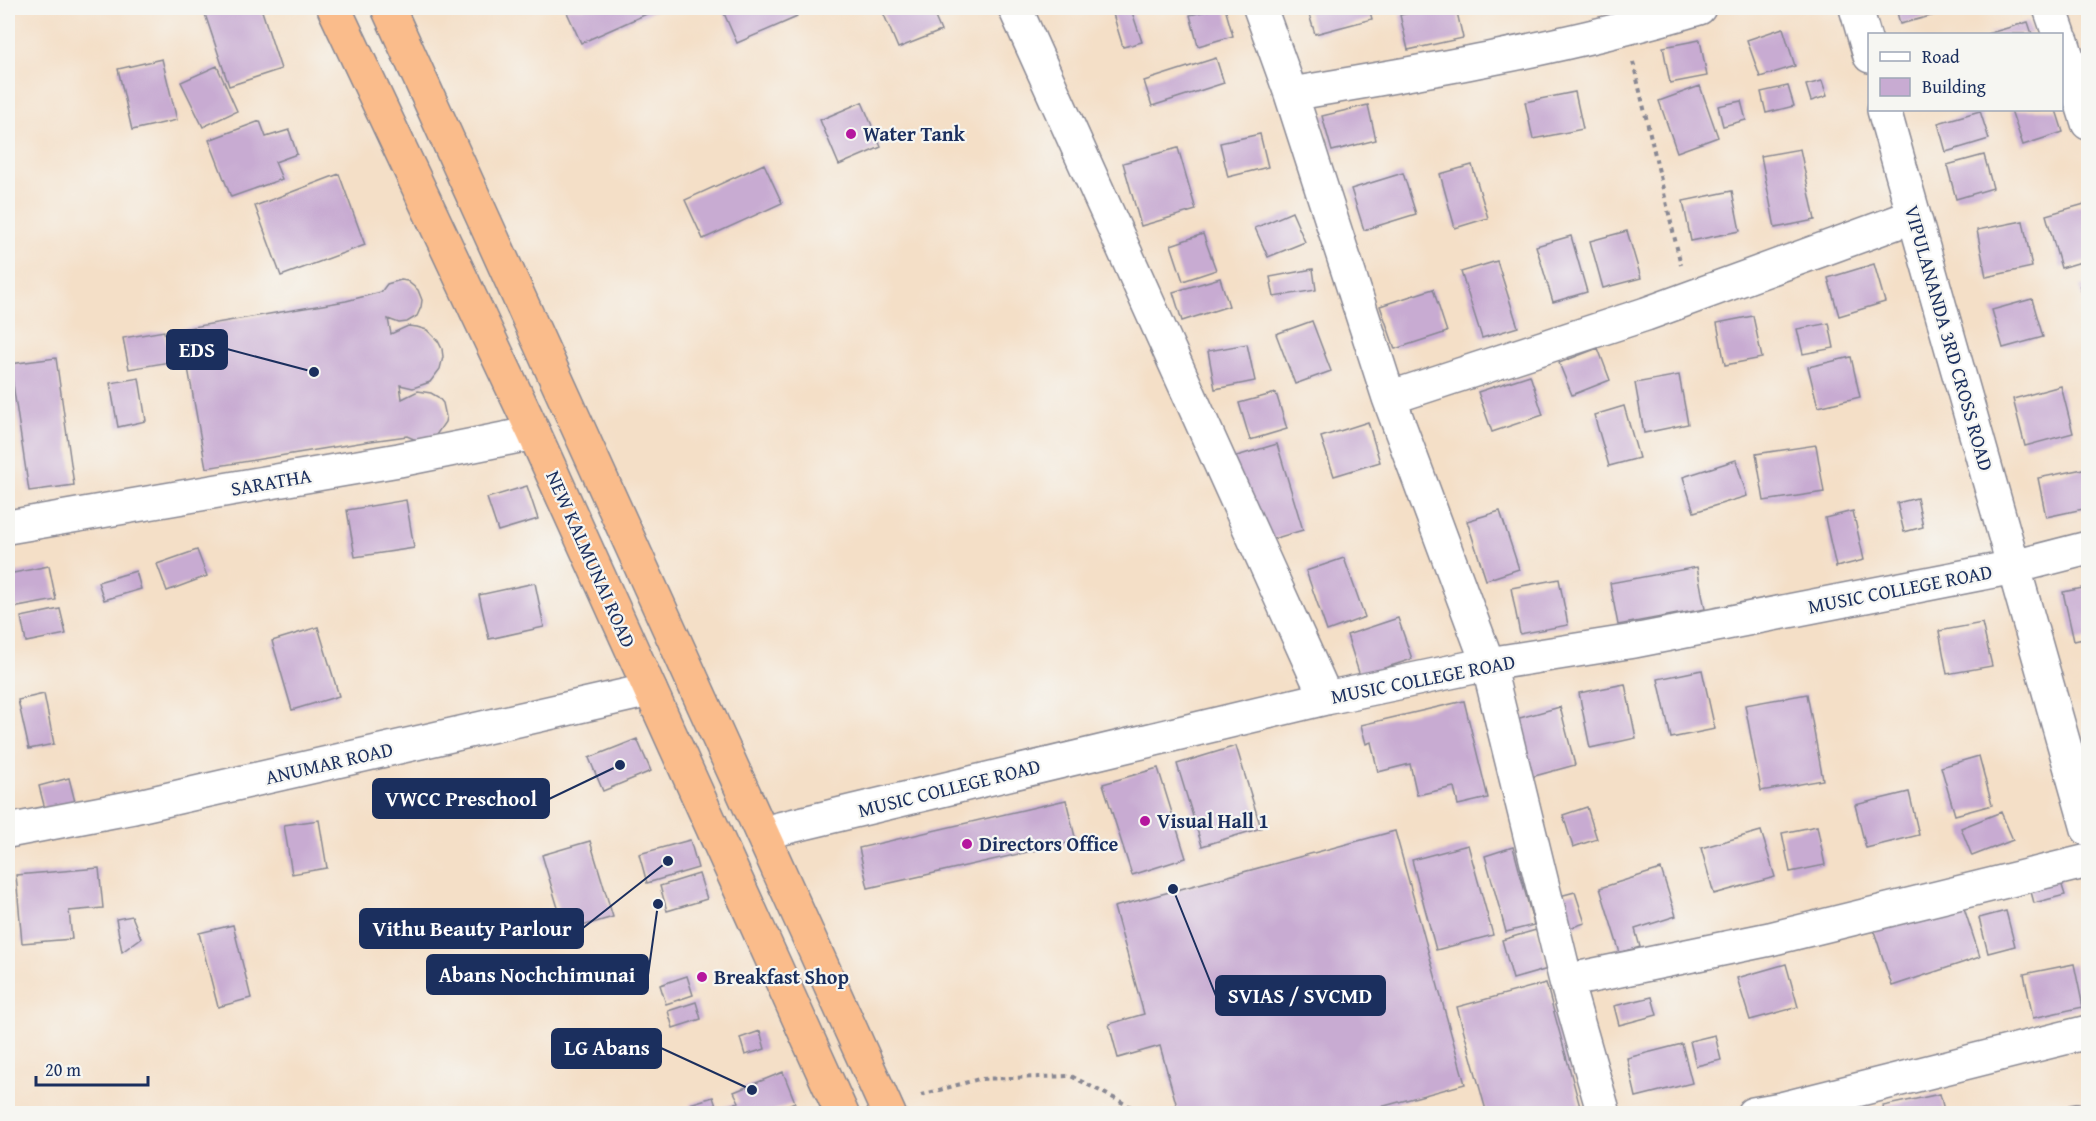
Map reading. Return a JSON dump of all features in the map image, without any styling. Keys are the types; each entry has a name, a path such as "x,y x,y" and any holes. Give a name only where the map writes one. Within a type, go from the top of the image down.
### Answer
{"highway":[{"name":"NEW KALMUNAI ROAD","path":"334,8 534,433 842,1113"},
{"path":"388,8 887,1111"}],"street":[{"path":"1016,8 1326,698"},
{"path":"1260,8 1291,94 1389,398 1488,664 1566,981 1604,1113"},
{"path":"1291,94 1483,61 1633,21 1699,8"},
{"path":"1856,8 1868,52"},
{"path":"2050,8 2059,33"},
{"path":"2063,47 2088,123"},
{"name":"VIPULANANDA 3RD CROSS ROAD","path":"1884,111 2088,828"},
{"path":"1389,398 1647,314 1914,216"},
{"name":"SARATHA","path":"8,527 399,460 534,433"},
{"name":"MUSIC COLLEGE ROAD","path":"762,833 1326,698 1488,664 1634,641 2014,567 2088,548"},
{"name":"ANUMAR ROAD","path":"8,831 134,807 650,690"},
{"path":"1566,981 1770,939 2088,861"},
{"path":"1753,1113 1781,1109 2088,1032"}],"path":[{"path":"1633,21 1688,298"},
{"path":"887,1111 913,1098 979,1079 1071,1076 1135,1109 1137,1113"}],"building":[{"path":"215,8 261,8 281,69 229,86 204,11"},
{"path":"565,8 660,8 581,43"},
{"path":"732,8 793,8 797,17 737,43 723,11"},
{"path":"931,8 941,31 898,48 882,10"},
{"path":"1225,8 1233,36 1198,46 1190,15"},
{"path":"1307,8 1369,8 1372,19 1315,34"},
{"path":"1435,8 1456,8 1463,38 1408,50 1400,15"},
{"path":"1896,8 1961,8 1900,24"},
{"path":"1131,9 1142,42 1123,47 1113,14"},
{"path":"2028,22 2032,33 1990,33"},
{"path":"1783,28 1795,66 1760,77 1747,40"},
{"path":"1700,40 1707,76 1670,83 1663,47"},
{"path":"1216,58 1224,83 1152,106 1144,81"},
{"path":"162,59 177,120 132,130 118,69"},
{"path":"217,66 237,111 203,127 181,82"},
{"path":"1822,81 1827,96 1811,101 1806,85"},
{"path":"1700,86 1718,137 1677,152 1659,101"},
{"path":"1788,86 1794,106 1766,113 1761,92"},
{"path":"1575,92 1583,129 1533,139 1525,102"},
{"path":"1741,101 1746,120 1723,126 1718,106"},
{"name":"Water Tank","path":"862,102 881,147 839,165 820,120"},
{"path":"1368,105 1376,140 1332,151 1322,116"},
{"path":"1980,111 1989,139 1946,152 1938,123"},
{"path":"2011,111 2056,111 2063,132 2023,145"},
{"path":"260,121 266,137 289,130 297,154 275,162 282,179 231,197 209,140"},
{"path":"1260,134 1268,167 1228,177 1220,143"},
{"path":"1178,148 1196,210 1141,226 1123,163"},
{"path":"1800,149 1815,220 1775,228 1761,156"},
{"path":"1984,155 1993,188 1956,199 1947,165"},
{"path":"764,164 782,203 703,239 685,200"},
{"path":"1472,165 1488,218 1455,228 1440,174"},
{"path":"1403,173 1416,214 1364,230 1351,189"},
{"path":"339,174 365,245 281,276 255,206"},
{"path":"1732,191 1740,231 1691,241 1683,201"},
{"path":"2088,203 2088,260 2061,268 2046,215"},
{"path":"1292,212 1305,242 1268,257 1255,228"},
{"path":"2023,221 2032,267 1986,277 1977,230"},
{"path":"1627,231 1641,278 1603,288 1590,241"},
{"path":"1203,234 1216,270 1183,281 1171,245"},
{"path":"1571,236 1587,292 1553,302 1536,246"},
{"path":"1497,261 1518,327 1482,338 1461,272"},
{"path":"1874,264 1885,302 1839,316 1828,278"},
{"path":"1313,269 1316,290 1274,297 1270,277"},
{"path":"1220,278 1229,306 1182,321 1173,292"},
{"path":"401,280 407,281 418,290 422,300 421,307 417,316 407,322 399,323 388,319 391,334 408,326 427,330 438,341 443,357 440,369 430,382 413,388 400,385 402,399 418,391 431,393 438,397 443,403 446,417 436,435 416,440 407,436 371,441 206,468 181,329 346,301 381,292 387,284"},
{"path":"2088,285 2088,318 2080,286"},
{"path":"1433,289 1447,332 1395,349 1380,306"},
{"path":"2032,299 2043,337 2003,348 1992,310"},
{"path":"1753,316 1762,358 1725,365 1717,323"},
{"path":"1312,321 1331,371 1295,384 1276,334"},
{"path":"1829,323 1834,348 1803,354 1797,329"},
{"path":"164,331 170,362 129,369 123,338"},
{"path":"1247,344 1255,381 1215,389 1208,351"},
{"path":"1598,348 1610,380 1572,395 1559,363"},
{"path":"1851,357 1860,397 1818,407 1808,367"},
{"path":"56,358 74,485 29,491 10,364"},
{"path":"1530,375 1543,415 1492,432 1478,392"},
{"path":"1679,375 1688,424 1644,433 1635,383"},
{"path":"139,378 146,421 118,427 110,383"},
{"path":"2061,386 2073,433 2025,446 2013,399"},
{"path":"1276,393 1287,429 1250,440 1239,403"},
{"path":"1624,406 1639,458 1609,466 1594,415"},
{"path":"1368,422 1380,462 1334,476 1321,437"},
{"path":"1277,444 1303,530 1256,544 1230,458"},
{"path":"1816,445 1824,492 1764,501 1756,454"},
{"path":"1736,460 1747,496 1694,512 1683,477"},
{"path":"2088,468 2088,508 2046,517 2038,478"},
{"path":"527,486 538,519 498,531 487,498"},
{"path":"1917,498 1923,527 1904,532 1897,503"},
{"path":"406,500 414,548 355,557 347,510"},
{"path":"1500,511 1519,569 1486,580 1467,521"},
{"path":"1853,511 1864,560 1836,567 1825,518"},
{"path":"197,550 207,576 167,591 157,564"},
{"path":"1344,558 1365,617 1327,631 1306,571"},
{"path":"49,566 56,600 12,608 8,574"},
{"path":"1697,567 1705,609 1618,625 1610,583"},
{"path":"136,571 141,589 104,600 98,582"},
{"path":"1559,579 1568,625 1520,634 1511,588"},
{"path":"535,583 544,627 489,639 479,595"},
{"path":"2088,587 2088,638 2074,641 2063,592"},
{"path":"60,609 66,634 26,642 21,617"},
{"path":"1398,618 1412,659 1360,676 1347,635"},
{"path":"1982,623 1992,666 1947,674 1939,631"},
{"path":"318,627 339,696 292,710 272,641"},
{"path":"2088,648 2088,663 2084,649"},
{"path":"1702,670 1715,729 1671,738 1658,679"},
{"path":"1625,684 1636,738 1590,748 1579,693"},
{"path":"44,694 54,744 29,749 18,700"},
{"path":"1807,694 1823,780 1761,791 1745,705"},
{"path":"1464,701 1488,798 1458,805 1454,787 1417,795 1410,764 1378,772 1371,742 1366,744 1361,725"},
{"path":"1560,707 1575,765 1531,777 1516,719"},
{"path":"637,739 651,771 603,791 589,758"},
{"path":"1236,746 1261,828 1202,846 1177,764"},
{"path":"1979,756 1992,805 1955,815 1941,767"},
{"name":"Visual Hall 1","path":"1158,768 1186,858 1132,875 1103,784"},
{"path":"69,778 75,802 45,809 39,786"},
{"path":"1909,792 1919,835 1866,848 1855,805"},
{"name":"Directors Office","path":"1066,800 1076,841 868,888 859,848"},
{"path":"1587,807 1597,839 1573,847 1563,815"},
{"path":"2001,812 2013,840 1972,856 1961,828"},
{"path":"319,820 327,868 292,874 284,825"},
{"path":"1817,826 1825,865 1790,872 1782,833"},
{"path":"1395,831 1465,1084 1355,1114 1179,1114 1160,1046 1118,1058 1109,1024 1144,1014 1114,907"},
{"path":"1761,831 1775,877 1714,894 1701,848"},
{"path":"690,840 698,868 647,883 639,854"},
{"path":"590,841 613,917 565,931 542,855"},
{"path":"1468,845 1493,935 1436,950 1412,860"},
{"path":"1513,847 1534,925 1506,932 1485,856"},
{"path":"99,868 103,908 69,911 72,939 22,943 16,875"},
{"path":"1661,869 1676,916 1635,929 1640,947 1620,953 1600,888"},
{"path":"699,874 707,899 667,911 660,886"},
{"path":"2059,876 2065,895 2034,903 2029,884"},
{"path":"1575,892 1585,923 1566,929 1556,897"},
{"path":"1961,899 1980,957 1892,986 1873,928"},
{"path":"2006,911 2015,946 1988,953 1979,918"},
{"path":"132,916 141,938 122,952 116,919"},
{"path":"233,925 251,998 218,1007 199,933"},
{"path":"1536,930 1548,969 1513,979 1502,940"},
{"path":"1786,964 1798,1007 1750,1020 1737,978"},
{"path":"2074,964 2083,1007 2033,1018 2024,974"},
{"path":"687,976 693,995 666,1004 660,985"},
{"path":"1546,983 1582,1114 1487,1114 1457,1007"},
{"path":"1652,997 1657,1015 1619,1025 1614,1006"},
{"path":"696,1002 701,1019 673,1028 668,1011"},
{"path":"760,1031 765,1049 745,1055 740,1038"},
{"path":"1715,1035 1721,1060 1696,1066 1690,1041"},
{"path":"1682,1044 1692,1083 1636,1097 1627,1058"},
{"path":"783,1072 795,1102 766,1114 693,1114 690,1104 713,1097 717,1109 739,1102 734,1092"},
{"path":"1940,1094 1945,1114 1884,1114 1883,1106"},
{"path":"2088,1102 2088,1114 2070,1114 2069,1105"}],"place":[{"name":"Water Tank","path":"851,134"},
{"name":"EDS","path":"314,372"},
{"name":"VWCC Preschool","path":"620,765"},
{"name":"Visual Hall 1","path":"1145,821"},
{"name":"Directors Office","path":"967,844"},
{"name":"Vithu Beauty Parlour","path":"668,861"},
{"name":"SVIAS / SVCMD","path":"1173,889"},
{"name":"Abans Nochchimunai","path":"658,904"},
{"name":"Breakfast Shop","path":"702,977"},
{"name":"LG Abans","path":"752,1090"}]}
